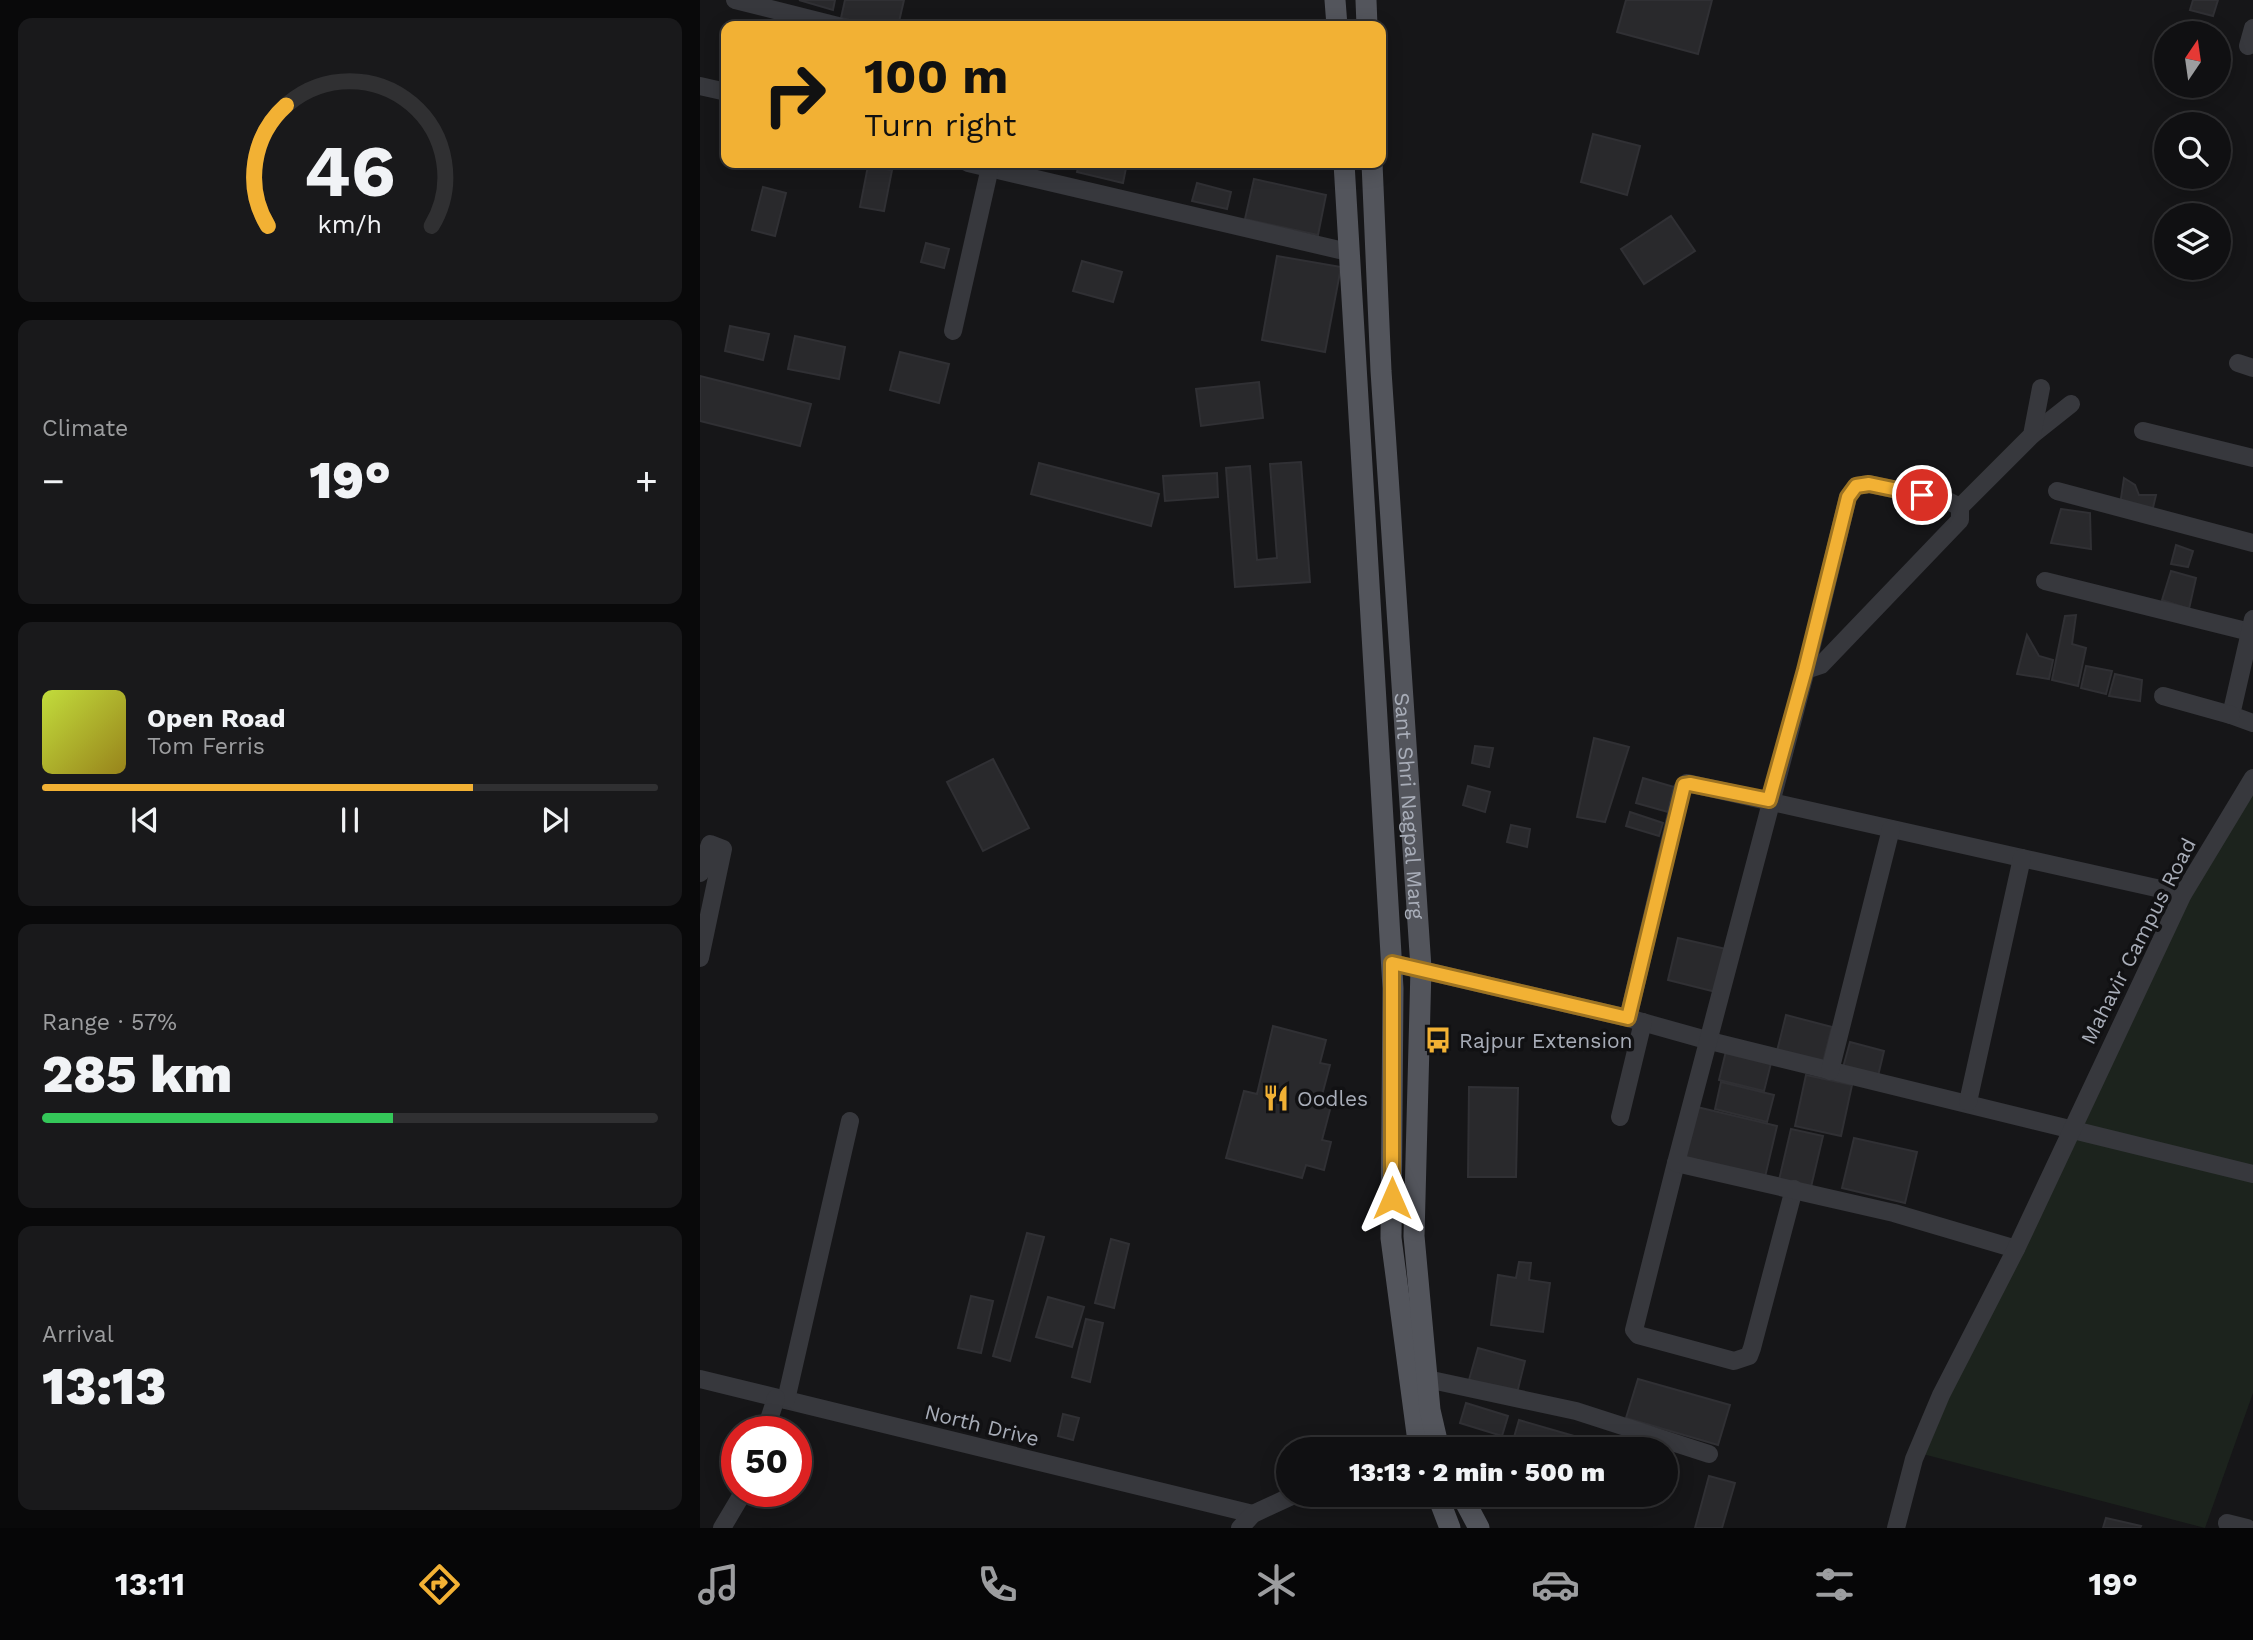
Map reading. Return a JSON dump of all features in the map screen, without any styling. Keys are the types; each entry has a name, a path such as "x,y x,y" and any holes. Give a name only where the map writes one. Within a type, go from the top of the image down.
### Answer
{"main road":[{"path":"1335,0 1337,21"},
{"path":"1366,0 1367,21"},
{"name":"Sant Shri Nagpal Marg","path":"1344,168 1392,963 1391,1238 1430,1437"},
{"name":"Sant Shri Nagpal Marg","path":"1372,168 1420,968 1414,1236 1431,1437"},
{"path":"1351,301 1354,307 1366,312 1371,310 1378,299"},
{"path":"1442,1507 1450,1528"},
{"path":"1468,1507 1479,1528"}],"street":[{"path":"735,0 818,21"},
{"path":"2248,46 2253,28"},
{"path":"700,86 721,91"},
{"path":"953,331 990,168"},
{"path":"1003,168 1348,252"},
{"path":"2032,435 2041,388"},
{"path":"1805,670 1821,665 1959,520 1960,507 2032,435 2071,404"},
{"path":"2143,430 2253,458"},
{"path":"1794,1189 1749,1356 1734,1361 1639,1335 1634,1330 1848,497 1856,486 1869,484 1948,501 1960,507"},
{"path":"2057,491 2253,543"},
{"path":"2045,581 2252,626 2231,715"},
{"path":"2163,696 2253,723"},
{"name":"Mahavir Campus Road","path":"1896,1528 1914,1459 1925,1431 1982,1310 2016,1249 2183,894 2253,778"},
{"path":"1620,1117 1636,1020 1684,785 1769,800 2183,894"},
{"path":"1830,1070 1891,829"},
{"path":"700,873 710,844 720,846 723,853 700,958"},
{"path":"1968,1102 2022,858"},
{"path":"1392,963 1636,1020 1710,1041 1968,1102 2253,1174"},
{"path":"773,1416 781,1399 850,1121"},
{"path":"1676,1163 1894,1213 2016,1249"},
{"name":"North Drive","path":"700,1379 1253,1514"},
{"path":"1427,1379 1576,1411 1709,1454"},
{"path":"1240,1528 1253,1514 1276,1503"},
{"path":"722,1528 734,1507"},
{"path":"2227,1523 2247,1528"}],"shaded area":[{"path":"2253,781 2253,1393 2205,1528 1919,1453 2182,914"}],"building":[{"path":"799,0 835,0 833,10"},
{"path":"845,0 904,0 899,21 854,21 841,18"},
{"path":"1626,0 1712,0 1698,54 1617,32"},
{"path":"2193,0 2218,0 2213,16 2190,10"},
{"path":"1593,134 1640,146 1627,195 1581,182"},
{"path":"868,168 892,170 884,211 860,207"},
{"path":"1078,168 1126,168 1123,183 1077,172"},
{"path":"1254,179 1326,195 1318,235 1245,219"},
{"path":"1197,183 1231,192 1227,209 1192,201"},
{"path":"763,187 786,193 775,236 752,230"},
{"path":"1671,216 1695,251 1644,284 1621,249"},
{"path":"926,243 949,249 944,268 921,262"},
{"path":"1277,256 1341,267 1325,352 1262,340"},
{"path":"1082,261 1122,272 1113,302 1073,291"},
{"path":"730,326 769,334 763,360 725,351"},
{"path":"795,336 845,347 839,379 788,369"},
{"path":"900,352 949,364 939,403 890,390"},
{"path":"700,376 811,404 800,446 700,421"},
{"path":"1259,382 1263,418 1201,426 1196,389"},
{"path":"1301,462 1310,582 1235,587 1226,468 1250,466 1257,560 1277,558 1270,464"},
{"path":"1039,463 1159,494 1151,526 1031,494"},
{"path":"1217,473 1218,497 1165,501 1163,476"},
{"path":"2124,478 2135,485 2139,495 2156,495 2151,516 2120,505"},
{"path":"2061,509 2090,513 2091,549 2051,543"},
{"path":"2176,545 2193,551 2188,567 2171,564"},
{"path":"2171,571 2196,578 2189,609 2162,600"},
{"path":"2076,615 2072,644 2086,648 2078,686 2052,680 2065,616"},
{"path":"2027,635 2039,656 2053,660 2049,679 2017,674"},
{"path":"2086,666 2112,671 2106,694 2081,688"},
{"path":"2115,674 2142,680 2140,701 2109,696"},
{"path":"1594,738 1629,747 1605,822 1577,817"},
{"path":"1475,746 1493,748 1489,767 1472,763"},
{"path":"993,759 1029,828 983,851 947,782"},
{"path":"1643,778 1674,787 1668,812 1636,803"},
{"path":"1468,786 1490,792 1485,812 1463,805"},
{"path":"1630,812 1663,823 1659,836 1626,826"},
{"path":"1511,825 1530,829 1527,847 1507,842"},
{"path":"1678,938 1726,949 1716,992 1668,980"},
{"path":"1786,1015 1832,1027 1823,1062 1777,1051"},
{"path":"1273,1026 1326,1040 1320,1063 1330,1065 1321,1099 1332,1102 1322,1140 1331,1142 1324,1170 1306,1165 1302,1178 1226,1158 1244,1091 1257,1094"},
{"path":"1850,1042 1884,1051 1877,1080 1842,1071"},
{"path":"1727,1047 1772,1059 1764,1091 1719,1080"},
{"path":"1806,1075 1852,1085 1841,1136 1795,1126"},
{"path":"1721,1082 1774,1095 1767,1122 1715,1109"},
{"path":"1469,1087 1518,1088 1516,1177 1468,1177"},
{"path":"1697,1107 1777,1126 1765,1177 1685,1157"},
{"path":"1791,1129 1823,1136 1811,1187 1779,1180"},
{"path":"1854,1138 1917,1152 1905,1203 1842,1188"},
{"path":"1027,1233 1044,1237 1010,1361 993,1356"},
{"path":"1111,1239 1129,1244 1114,1308 1095,1303"},
{"path":"1519,1262 1531,1263 1529,1280 1550,1283 1543,1332 1491,1325 1498,1275 1516,1278"},
{"path":"971,1296 993,1301 981,1353 958,1348"},
{"path":"1048,1297 1084,1307 1072,1347 1036,1337"},
{"path":"1086,1319 1103,1323 1090,1382 1072,1377"},
{"path":"1478,1348 1525,1361 1517,1393 1469,1380"},
{"path":"1638,1379 1730,1405 1718,1445 1626,1418"},
{"path":"1466,1403 1508,1416 1502,1436 1460,1423"},
{"path":"1063,1414 1079,1418 1073,1440 1058,1436"},
{"path":"1519,1420 1578,1437 1514,1437"},
{"path":"1709,1476 1735,1483 1722,1528 1695,1528"},
{"path":"2106,1518 2141,1526 2103,1528"}],"place":[{"name":"Rajpur Extension","path":"1438,1040"},
{"name":"Oodles","path":"1276,1098"}],"route":[{"path":"1392,1198 1392,963 1628,1018 1684,785 1686,783 1769,800 1848,497 1856,486 1869,484 1922,495"}]}
